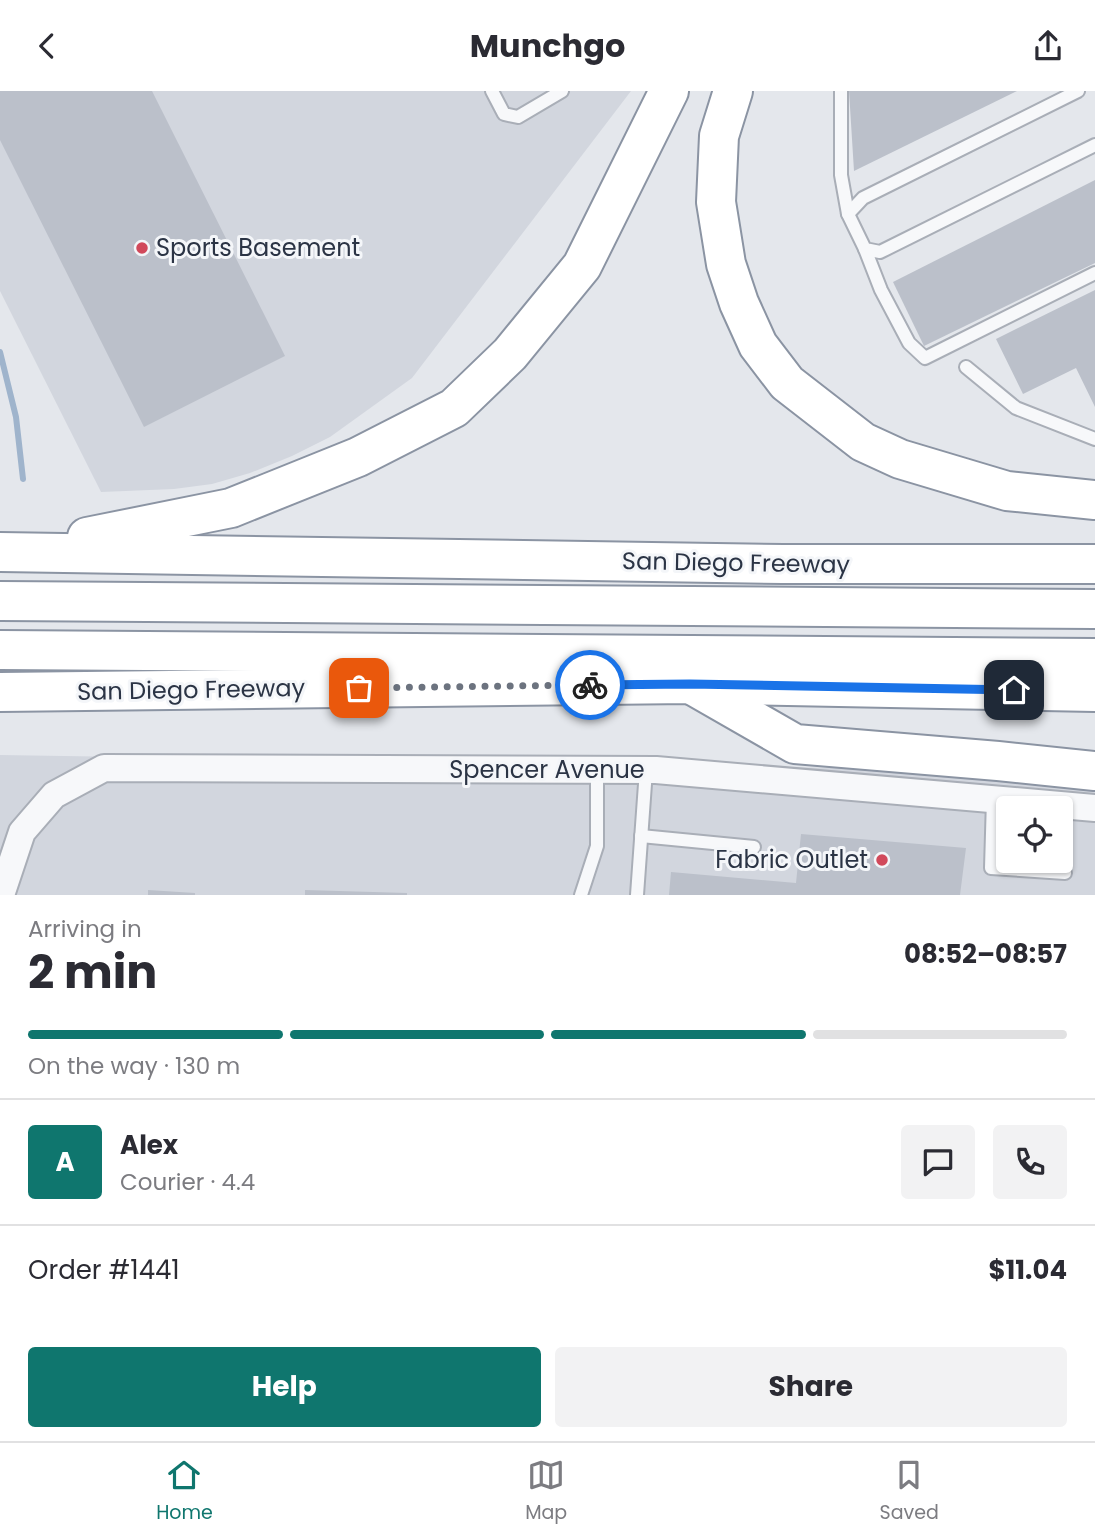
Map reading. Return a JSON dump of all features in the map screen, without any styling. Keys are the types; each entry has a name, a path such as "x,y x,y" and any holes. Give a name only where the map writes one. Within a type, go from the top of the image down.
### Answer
{"highway":[{"path":"0,552 231,508 358,457 404,436 454,408 510,354 582,266 669,91"},
{"path":"733,91 719,136 716,202 726,264 739,303 758,345 787,383 863,442 900,459 1007,491 1095,500"},
{"name":"San Diego Freeway","path":"0,552 783,564 1095,564"},
{"path":"0,601 1095,609"},
{"path":"0,650 1095,658"},
{"path":"690,684 796,744 1095,771"},
{"name":"San Diego Freeway","path":"0,692 690,684 1095,692"}],"street":[{"name":"Spencer Avenue","path":"1,895 22,832 54,795 104,768 646,770 1095,808"}],"lane":[{"path":"492,91 504,114 518,117 562,91"},
{"path":"841,91 841,175 848,214 881,289 909,343 925,358 1095,273"},
{"path":"848,214 863,198 1078,91"},
{"path":"865,249 880,252 1095,145"},
{"path":"966,367 1016,408 1095,439"},
{"path":"581,895 597,846 597,770"},
{"path":"637,895 646,770"},
{"path":"993,799 991,868 996,868"},
{"path":"641,836 754,847"}],"shaded area":[{"path":"0,91 631,91 412,378 330,437 250,473 212,484 174,489 101,492 0,291"},
{"path":"0,755 1095,772 1095,895 0,895"}],"building":[{"name":"Sports Basement","path":"0,91 152,91 285,356 144,427 0,140"},
{"path":"849,91 1017,91 854,171"},
{"path":"1095,180 1095,263 924,346 893,282"},
{"path":"1095,290 1095,407 1076,368 1023,394 996,339"},
{"name":"Fabric Outlet","path":"801,834 966,848 960,895 669,895 671,872 796,883"},
{"path":"148,890 195,893 195,895 148,895"},
{"path":"305,890 407,893 407,895 305,895"}],"waterway":[{"path":"0,352 16,417 23,479"}],"way so far":[{"path":"359,688 590,685"}],"place":[{"name":"Sports Basement","path":"142,248"},
{"name":"Fabric Outlet","path":"882,860"}],"route":[{"path":"590,685 690,684 1014,690"}]}
